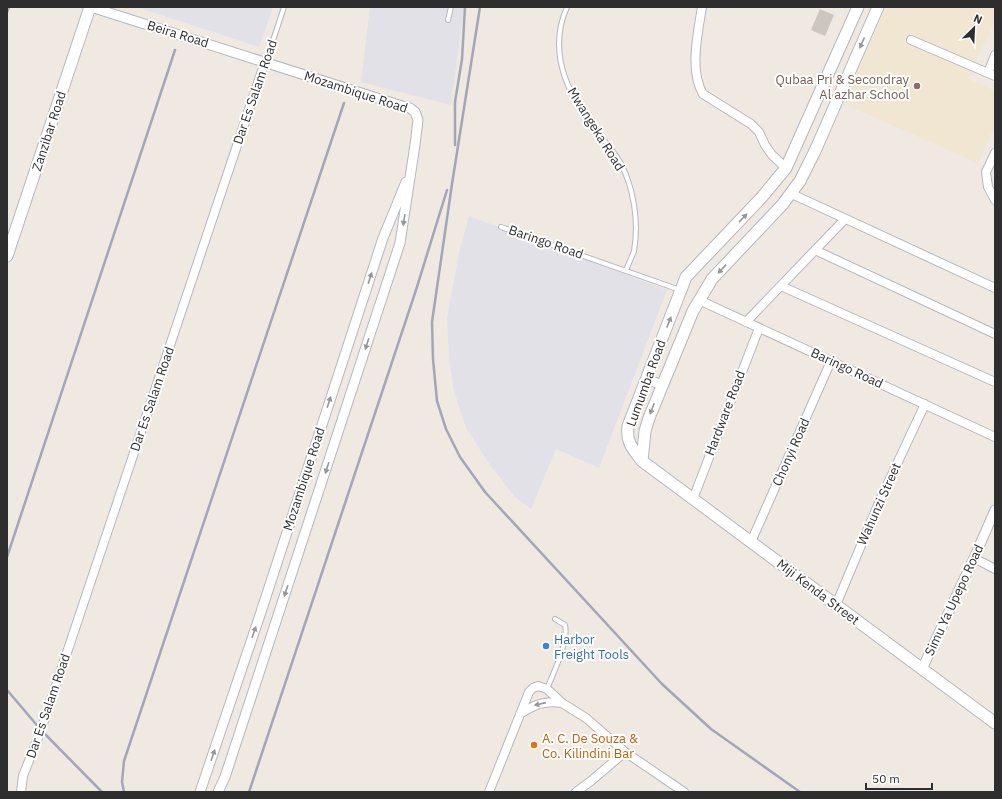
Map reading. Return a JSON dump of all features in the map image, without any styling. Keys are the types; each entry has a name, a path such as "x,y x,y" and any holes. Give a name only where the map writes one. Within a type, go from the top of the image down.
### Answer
{"main road":[{"name":"Zanzibar Road","path":"7,256 91,7"},
{"name":"Lumumba Road","path":"642,461 633,449 627,436 628,426 686,277 762,198 786,168 858,7"},
{"name":"Lumumba Road","path":"642,461 645,431 662,385 699,300 712,279 792,194 800,181 815,151 878,7"},
{"name":"Miji Kenda Street","path":"642,461 995,723"}],"street":[{"name":"Beira Road","path":"91,7 265,62"},
{"path":"702,7 697,46 696,68 698,86 703,94 739,115 751,124 759,132 772,155 786,168"},
{"path":"911,40 992,74 995,55"},
{"name":"Mozambique Road","path":"218,792 225,777 266,654 400,243 418,120 417,115 410,108 265,62"},
{"name":"Dar Es Salam Road","path":"21,792 23,776 43,722 265,62"},
{"path":"995,153 986,172 988,186 995,200"},
{"name":"Mozambique Road","path":"200,792 383,238 412,167"},
{"path":"792,194 995,288"},
{"path":"746,322 845,219"},
{"path":"815,250 995,334"},
{"path":"780,286 995,382"},
{"name":"Baringo Road","path":"699,300 995,437"},
{"name":"Hardware Road","path":"692,499 759,328"},
{"name":"Chonyi Road","path":"751,542 832,361"},
{"path":"646,379 662,385"},
{"name":"Wahunzi Street","path":"836,605 881,498 925,404"},
{"name":"Simu Ya Upepo Road","path":"922,669 995,510"},
{"path":"974,558 995,569"},
{"path":"489,792 530,692 533,688 538,686 546,689 562,703 586,718 625,752 684,792"},
{"path":"520,714 540,703 562,703"},
{"path":"576,792 625,752"}],"lane":[{"name":"Dar Es Salam Road","path":"265,62 284,7"},
{"path":"448,20 451,7"},
{"name":"Mwangeka Road","path":"567,7 561,20 558,47 561,67 569,88 582,111 620,162 630,188 636,210 634,252 626,270"},
{"name":"Baringo Road","path":"502,227 681,290"},
{"path":"546,689 559,660 567,631 565,625 555,619"}],"shaded area":[{"path":"136,7 273,7 259,47"},
{"path":"370,7 464,7 451,105 361,82"},
{"name":"Qubaa Pri & Secondray Al azhar School","path":"886,7 995,7 995,19 968,79 995,91 995,125 978,163 844,104"},
{"path":"469,216 667,290 599,468 556,449 531,509 514,496 490,465 466,428 454,391 449,359 447,318 459,253"}],"building":[{"path":"820,9 834,15 825,36 811,30"}],"railway":[{"path":"7,12 9,7"},
{"path":"455,145 455,102 462,59 465,7"},
{"path":"480,7 432,322 433,359 437,401 446,429 460,457 485,492 662,684 711,729 800,792"},
{"path":"7,557 175,50"},
{"path":"124,792 122,782 124,761 344,103"},
{"path":"249,792 416,290 447,190"},
{"path":"7,690 41,730 102,792"}],"place":[{"name":"Qubaa Pri & Secondray Al azhar School","path":"917,86"},
{"name":"Harbor Freight Tools","path":"546,646"},
{"name":"A. C. De Souza & Co. Kilindini Bar","path":"534,745"}]}
